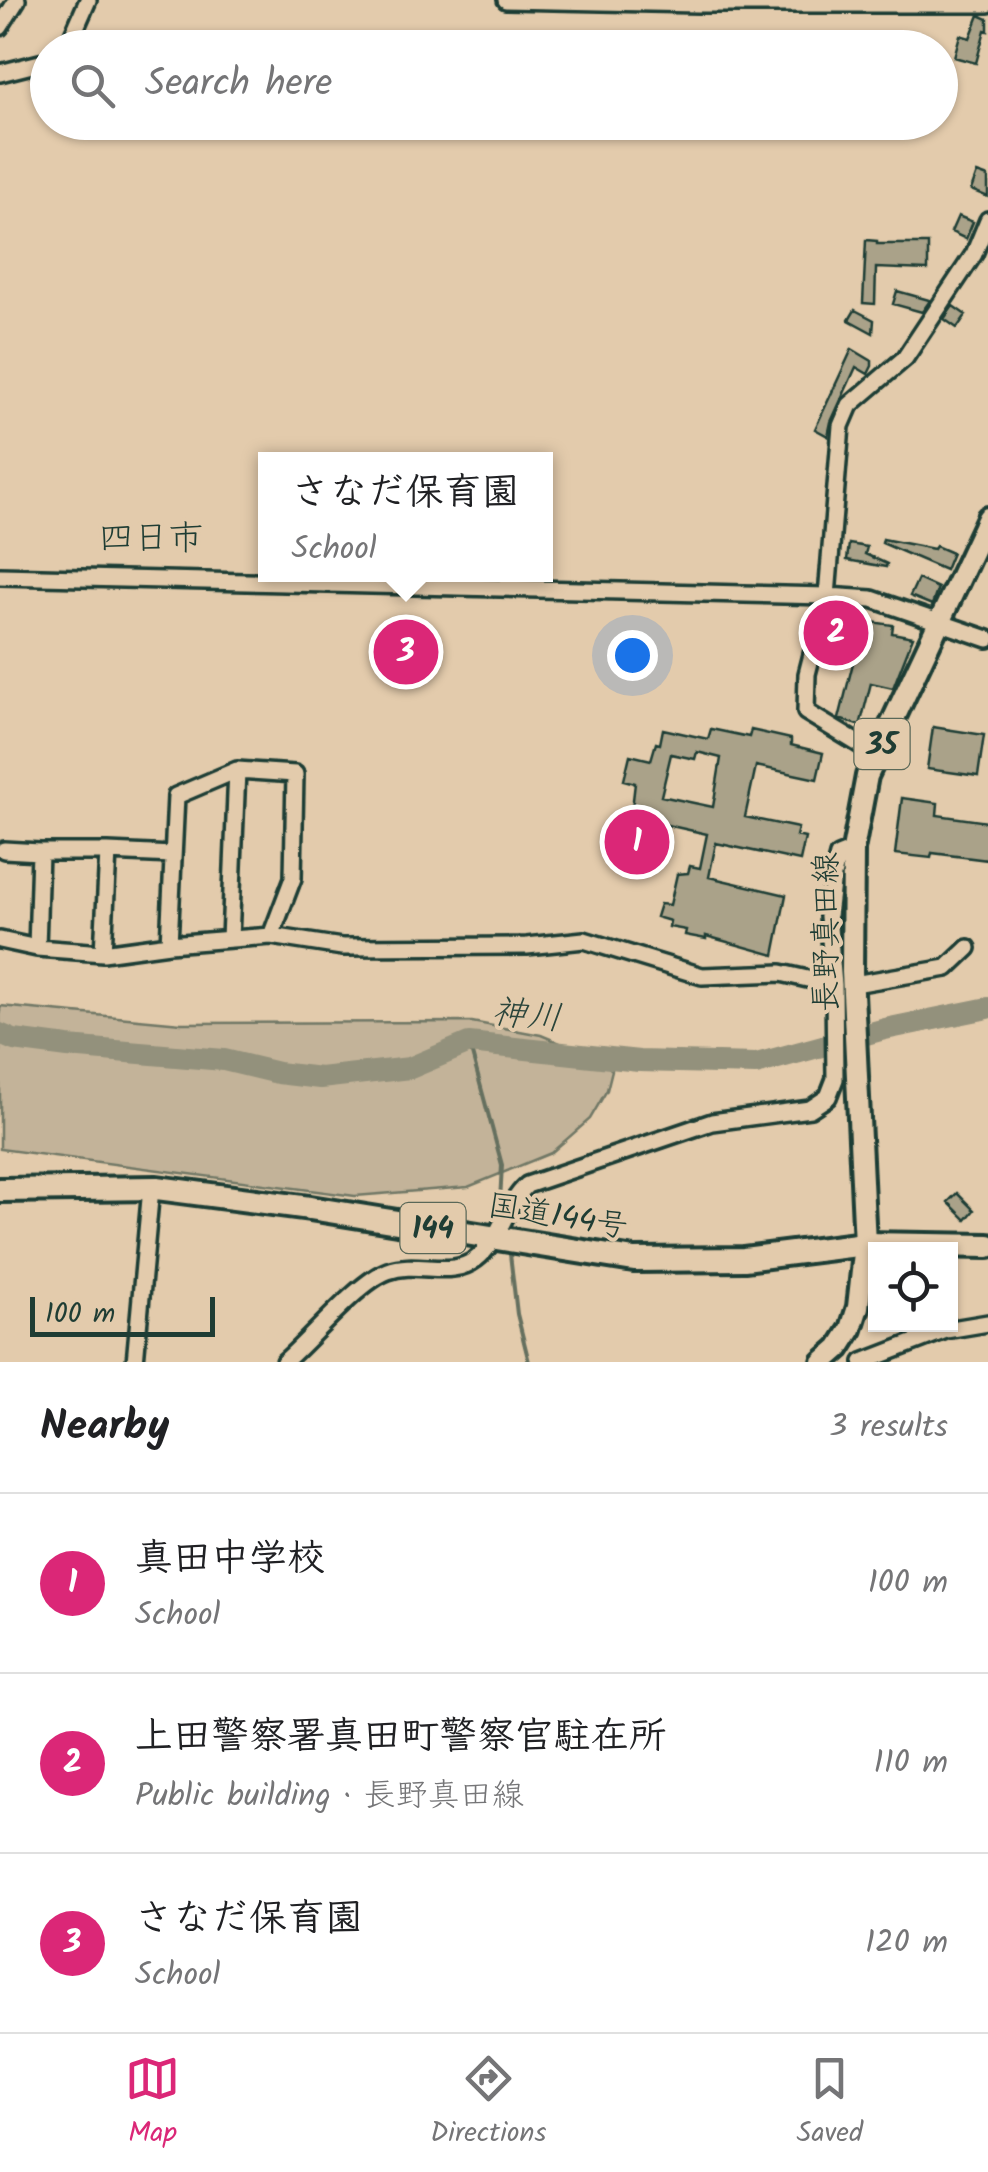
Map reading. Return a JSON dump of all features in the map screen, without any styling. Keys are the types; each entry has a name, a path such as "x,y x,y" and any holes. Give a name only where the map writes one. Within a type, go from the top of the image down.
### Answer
{"highway":[{"name":"国道144号","path":"0,1190 151,1188 310,1208 634,1260 744,1259 865,1244 988,1246"}],"main road":[{"name":"長野真田線","path":"823,1362 840,1348 851,1329 858,1307 865,1244 845,990 853,850 868,776 988,518"}],"street":[{"path":"0,28 17,0"},
{"path":"75,30 88,0"},
{"path":"506,0 988,4"},
{"path":"0,73 30,66"},
{"path":"877,755 806,712 807,674 826,596 841,426 850,405 904,358 974,254 988,220"},
{"path":"0,576 826,596 872,600 988,639"},
{"path":"230,939 236,770"},
{"path":"169,944 176,796 236,770 295,774 293,878 270,936"},
{"path":"4,850 173,854"},
{"path":"37,948 40,852"},
{"path":"103,953 108,852"},
{"path":"0,940 37,948 103,953 270,936 342,947 527,946 584,940 702,976 781,974 845,990 947,968 968,948"},
{"path":"284,1362 384,1271 414,1265 458,1270 478,1258 496,1238 517,1194 527,1185 712,1122 810,1109 828,1097 835,1079 845,990"},
{"path":"135,1362 151,1188"},
{"path":"863,1362 946,1330 988,1323"}],"shaded area":[{"path":"0,1006 181,1023 472,1022 541,1035 599,1059 612,1070 607,1090 590,1119 551,1153 468,1187 355,1196 0,1149"}],"building":[{"path":"979,15 988,19 988,31 985,30 976,63 958,58 960,35 970,38"},
{"path":"977,173 988,177 988,197 971,190"},
{"path":"958,216 973,222 966,239 951,232"},
{"path":"866,240 877,244 928,244 928,270 876,268 875,304 863,303"},
{"path":"897,291 929,302 922,312 893,304"},
{"path":"953,306 966,315 957,328 944,319"},
{"path":"855,310 874,320 873,333 849,320"},
{"path":"852,349 872,361 872,366 868,374 856,367 828,436 815,429"},
{"path":"883,539 934,549 936,546 952,553 945,570 882,543"},
{"path":"849,544 867,547 865,554 887,564 886,567 847,560"},
{"path":"918,579 938,588 932,605 910,596"},
{"path":"833,617 893,625 892,633 913,637 893,688 871,683 860,726 839,719 855,655 825,647"},
{"path":"933,727 984,735 978,776 927,769"},
{"path":"663,729 708,739 711,729 749,737 751,730 791,739 791,745 823,753 817,779 756,766 745,817 798,828 796,836 805,838 800,861 716,843 709,877 786,895 774,955 706,936 685,935 686,930 669,927 670,921 656,917 660,904 670,905 677,874 688,873 690,866 700,868 707,834 631,817 635,783 624,780 630,755 651,760 656,743 660,744","holes":["697,752 721,758 713,807 661,796 671,754 695,759"]},
{"path":"902,798 938,803 937,815 988,822 988,860 932,853 931,858 895,854"},
{"path":"957,1193 974,1210 966,1220 948,1202"}],"waterway":[{"name":"神川","path":"0,1034 14,1040 68,1047 224,1060 320,1078 410,1068 469,1043 639,1061 756,1064 885,1029 988,1008"},
{"path":"469,1043 502,1165 500,1201"},
{"path":"510,1254 517,1314 529,1362"}],"place":[{"name":"上田警察署真田町警察官駐在所","path":"836,633"},
{"name":"さなだ保育園","path":"406,652"},
{"name":"真田中学校","path":"637,842"}],"district":[{"name":"四日市","path":"151,537"}]}
